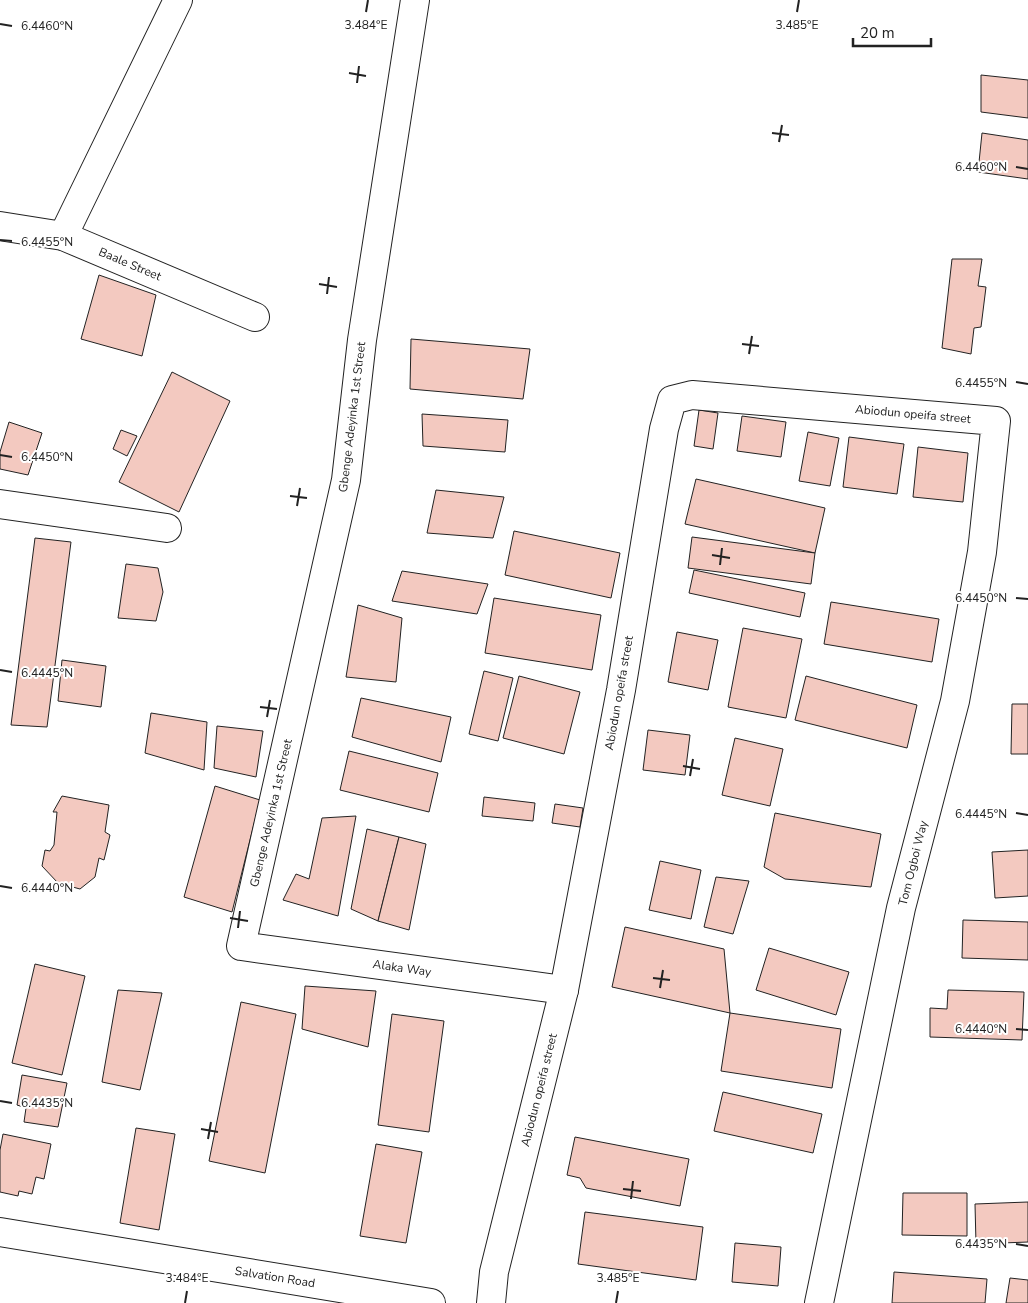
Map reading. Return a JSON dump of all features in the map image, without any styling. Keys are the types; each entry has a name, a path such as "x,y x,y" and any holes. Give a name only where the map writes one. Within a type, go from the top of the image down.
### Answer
{"street":[{"path":"63,236 178,0"},
{"name":"Gbenge Adeyinka 1st Street","path":"241,946 346,480 362,340 415,0"},
{"name":"Baale Street","path":"0,226 63,236 255,317"},
{"name":"Abiodun opeifa street","path":"491,1303 494,1272 564,990 621,690 664,429 672,400 692,395 996,421"},
{"name":"Tom Ogboi Way","path":"819,1303 901,908 954,701 982,552 996,421"},
{"path":"0,504 167,528"},
{"name":"Alaka Way","path":"241,946 564,990"},
{"name":"Salvation Road","path":"0,1232 431,1303"}],"building":[{"path":"981,75 1028,80 1028,118 981,112"},
{"path":"982,133 1028,140 1028,179 978,172"},
{"path":"952,259 982,259 978,286 986,287 981,327 974,328 971,354 942,348"},
{"path":"99,275 156,295 142,356 81,339"},
{"path":"411,339 530,349 523,399 410,389"},
{"path":"172,372 230,401 179,512 119,482"},
{"path":"699,410 718,413 713,449 694,446"},
{"path":"422,414 508,420 505,452 423,446"},
{"path":"742,416 786,422 781,457 737,451"},
{"path":"9,422 42,433 28,475 0,469 0,452"},
{"path":"121,430 137,436 127,456 113,449"},
{"path":"808,432 839,438 830,486 799,481"},
{"path":"849,437 904,444 897,494 843,487"},
{"path":"918,447 968,453 963,502 913,497"},
{"path":"696,479 825,508 815,553 685,524"},
{"path":"436,490 504,497 493,538 427,533"},
{"path":"514,531 620,553 611,598 505,575"},
{"path":"692,537 815,553 811,584 688,568"},
{"path":"35,538 71,542 47,727 11,725"},
{"path":"126,564 158,568 163,592 156,621 118,618"},
{"path":"694,570 805,593 800,617 689,593"},
{"path":"402,571 488,584 477,614 392,601"},
{"path":"494,598 601,615 592,670 485,653"},
{"path":"831,602 939,619 932,662 824,644"},
{"path":"358,605 402,618 396,682 346,677"},
{"path":"743,628 802,639 786,718 728,707"},
{"path":"677,632 718,640 708,690 668,682"},
{"path":"62,660 106,666 101,707 58,701"},
{"path":"484,671 513,678 498,741 469,734"},
{"path":"519,676 580,692 564,754 503,738"},
{"path":"806,676 917,705 907,748 795,720"},
{"path":"361,698 451,717 441,762 352,737"},
{"path":"1012,704 1028,704 1028,754 1011,754"},
{"path":"151,713 207,722 204,770 145,753"},
{"path":"217,726 263,731 256,777 214,768"},
{"path":"648,730 690,735 685,775 643,770"},
{"path":"735,738 783,749 770,806 722,795"},
{"path":"349,751 438,773 429,812 340,790"},
{"path":"215,786 260,800 232,912 184,897"},
{"path":"62,796 109,805 105,832 110,835 104,860 99,858 95,877 80,889 58,883 42,866 45,850 50,851 54,845 57,812 53,812"},
{"path":"484,797 535,803 533,821 482,816"},
{"path":"555,804 583,808 580,827 552,823"},
{"path":"775,813 881,834 871,887 785,879 764,867"},
{"path":"356,816 338,916 283,900 296,874 309,879 322,818"},
{"path":"367,829 399,837 378,921 351,909"},
{"path":"399,837 426,844 409,930 378,921"},
{"path":"1028,850 1028,896 995,898 992,852"},
{"path":"660,861 701,870 691,919 649,910"},
{"path":"716,877 749,881 733,934 704,927"},
{"path":"963,920 1028,922 1028,960 962,958"},
{"path":"625,927 724,949 730,1013 612,987"},
{"path":"769,948 849,972 836,1015 756,990"},
{"path":"35,964 85,976 62,1075 12,1063"},
{"path":"305,986 376,991 368,1047 302,1029"},
{"path":"118,990 162,993 140,1090 102,1082"},
{"path":"948,990 1024,992 1022,1040 930,1037 930,1008 947,1009"},
{"path":"241,1002 296,1014 265,1173 209,1161"},
{"path":"730,1013 841,1029 832,1088 721,1071"},
{"path":"392,1014 444,1021 429,1132 378,1125"},
{"path":"22,1075 67,1083 58,1127 24,1122 26,1108 17,1105"},
{"path":"723,1092 822,1114 813,1153 714,1131"},
{"path":"136,1128 175,1134 159,1230 120,1223"},
{"path":"3,1134 51,1144 44,1179 36,1177 32,1194 19,1191 18,1196 0,1192 0,1150"},
{"path":"575,1137 689,1159 680,1206 586,1188 580,1178 567,1175"},
{"path":"376,1144 422,1152 406,1243 360,1236"},
{"path":"903,1193 967,1193 967,1236 902,1235"},
{"path":"1028,1202 1028,1242 976,1244 975,1204"},
{"path":"585,1212 703,1227 696,1280 578,1264"},
{"path":"735,1243 781,1247 778,1286 732,1282"},
{"path":"894,1272 987,1279 985,1303 892,1303"},
{"path":"1010,1278 1028,1280 1028,1303 1006,1303"}]}
